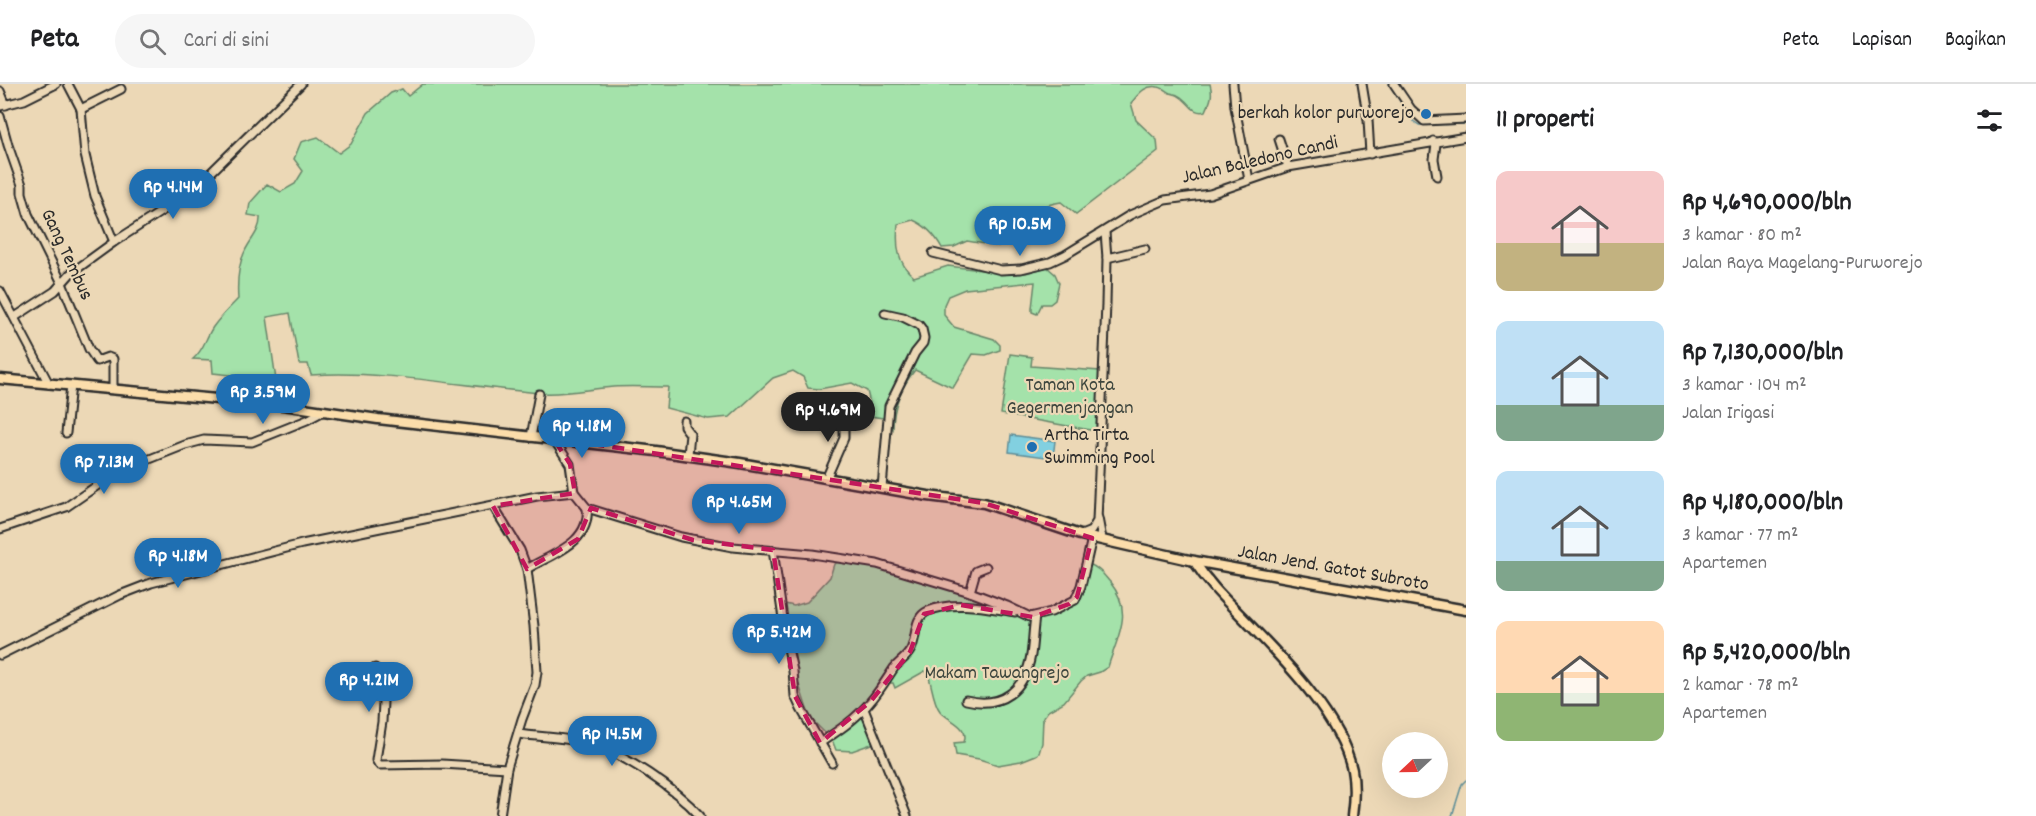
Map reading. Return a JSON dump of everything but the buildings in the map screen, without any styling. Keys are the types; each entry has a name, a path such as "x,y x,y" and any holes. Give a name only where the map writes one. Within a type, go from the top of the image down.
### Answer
{"main road":[{"name":"Jalan Jend. Gatot Subroto","path":"0,379 324,411 688,455 984,503 1080,535 1194,561 1466,610"},
{"path":"1194,561 1217,593 1292,669 1326,715 1350,764 1354,787 1352,816"}],"street":[{"path":"0,91 3,106 24,100 56,84"},
{"path":"68,84 81,109 85,155 95,196 114,242"},
{"path":"15,317 55,291 70,274 114,242 190,193 301,84"},
{"path":"1233,84 1235,107 1249,180"},
{"path":"1362,84 1368,120 1370,154"},
{"path":"1394,84 1411,109 1424,121 1466,118"},
{"path":"81,109 121,89"},
{"name":"Gang Tembus","path":"0,116 22,185 28,214 62,283 89,349 97,361 108,357 113,359 113,389"},
{"name":"Jalan Baledono Candi","path":"933,253 1001,270 1021,270 1065,255 1130,215 1165,200 1210,194 1288,167 1466,137"},
{"path":"1279,139 1288,167"},
{"path":"1433,141 1436,144 1434,159 1437,176"},
{"path":"1080,535 1087,534 1094,528 1097,515 1107,258 1105,232"},
{"path":"1107,258 1145,249"},
{"path":"0,291 49,384"},
{"path":"882,488 889,406 924,338 919,325 903,317 885,313"},
{"path":"66,433 71,385"},
{"path":"531,437 539,394"},
{"path":"826,479 844,438 844,410"},
{"path":"0,529 66,507 117,472 185,445 204,440 252,442 324,411"},
{"path":"684,421 684,426 690,434 688,455"},
{"path":"553,438 570,464 574,492 587,508 693,540 733,547 866,561 970,592 1028,617 1051,612 1075,600 1081,586 1092,538"},
{"path":"0,655 120,595 151,584 302,544 493,506 526,497 574,492"},
{"path":"493,506 520,550 527,568 537,672 535,685 507,768 500,816"},
{"path":"527,568 578,539 585,529 587,508"},
{"path":"1097,515 1102,539"},
{"path":"773,550 795,696 832,763"},
{"path":"970,592 976,571 986,567"},
{"path":"820,743 849,723 864,709 896,665 910,652 916,626 927,611 961,605 1018,612"},
{"path":"966,700 978,703 991,702 1007,696 1018,687 1031,654 1035,616"},
{"path":"375,668 383,702 376,760 379,765 442,764 507,768"},
{"path":"864,709 907,816"},
{"path":"518,734 582,742 624,759 671,789 700,816"}],"highlighted area":[{"path":"553,438 984,503 1092,538 1077,597 1069,604 1033,617 961,605 924,614 910,652 871,701 820,743 795,696 773,550 693,540 591,508 578,539 527,569 493,506 575,493 570,464"}],"green space":[{"path":"423,84 1210,84 1211,94 1206,111 1201,112 1194,110 1178,95 1161,88 1153,86 1142,91 1131,103 1136,120 1157,140 1158,151 1076,214 1061,202 1043,207 1031,215 1012,242 997,246 967,241 954,247 942,248 930,231 918,222 913,220 898,224 897,239 901,260 914,277 948,266 1006,273 1026,273 1047,267 1055,274 1059,283 1055,300 1050,304 1042,304 1037,314 1032,312 1035,282 965,289 948,296 944,305 944,315 954,327 994,339 1000,345 1000,350 986,355 973,354 953,388 915,370 899,397 894,412 893,429 883,418 870,416 871,407 867,391 852,383 819,389 808,388 803,377 793,371 773,378 730,417 708,419 666,408 668,387 613,387 549,393 397,377 311,375 308,364 299,364 290,313 267,317 276,380 213,373 212,360 193,359 200,352 216,323 238,299 241,262 260,222 260,217 248,215 250,203 267,184 281,192 295,184 303,171 294,159 301,142 318,137 339,153 351,144 368,113 391,93 402,89 408,96"},
{"name":"Taman Kota Gegermenjangan","path":"1010,354 1032,357 1031,366 1100,371 1096,431 1001,414"},
{"name":"Makam Tawangrejo","path":"841,560 867,564 1037,616 1078,599 1089,564 1103,574 1117,593 1123,614 1122,624 1108,667 1087,676 1064,702 1048,711 1043,718 1042,743 1036,755 1021,761 998,765 956,755 954,743 964,742 964,732 940,711 925,671 895,688 893,683 886,683 867,712 877,742 852,751 836,750 832,740 810,718 785,642 785,604 794,606 807,602 830,577 834,564"}],"water":[{"name":"Artha Tirta Swimming Pool","path":"1011,435 1055,441 1053,458 1009,452"}],"waterway":[{"path":"1389,84 1413,121 1419,125 1466,124"},
{"path":"1452,816 1462,784 1466,780"}],"place":[{"name":"berkah kolor purworejo","path":"1426,114"},
{"name":"Artha Tirta Swimming Pool","path":"1032,447"}]}
